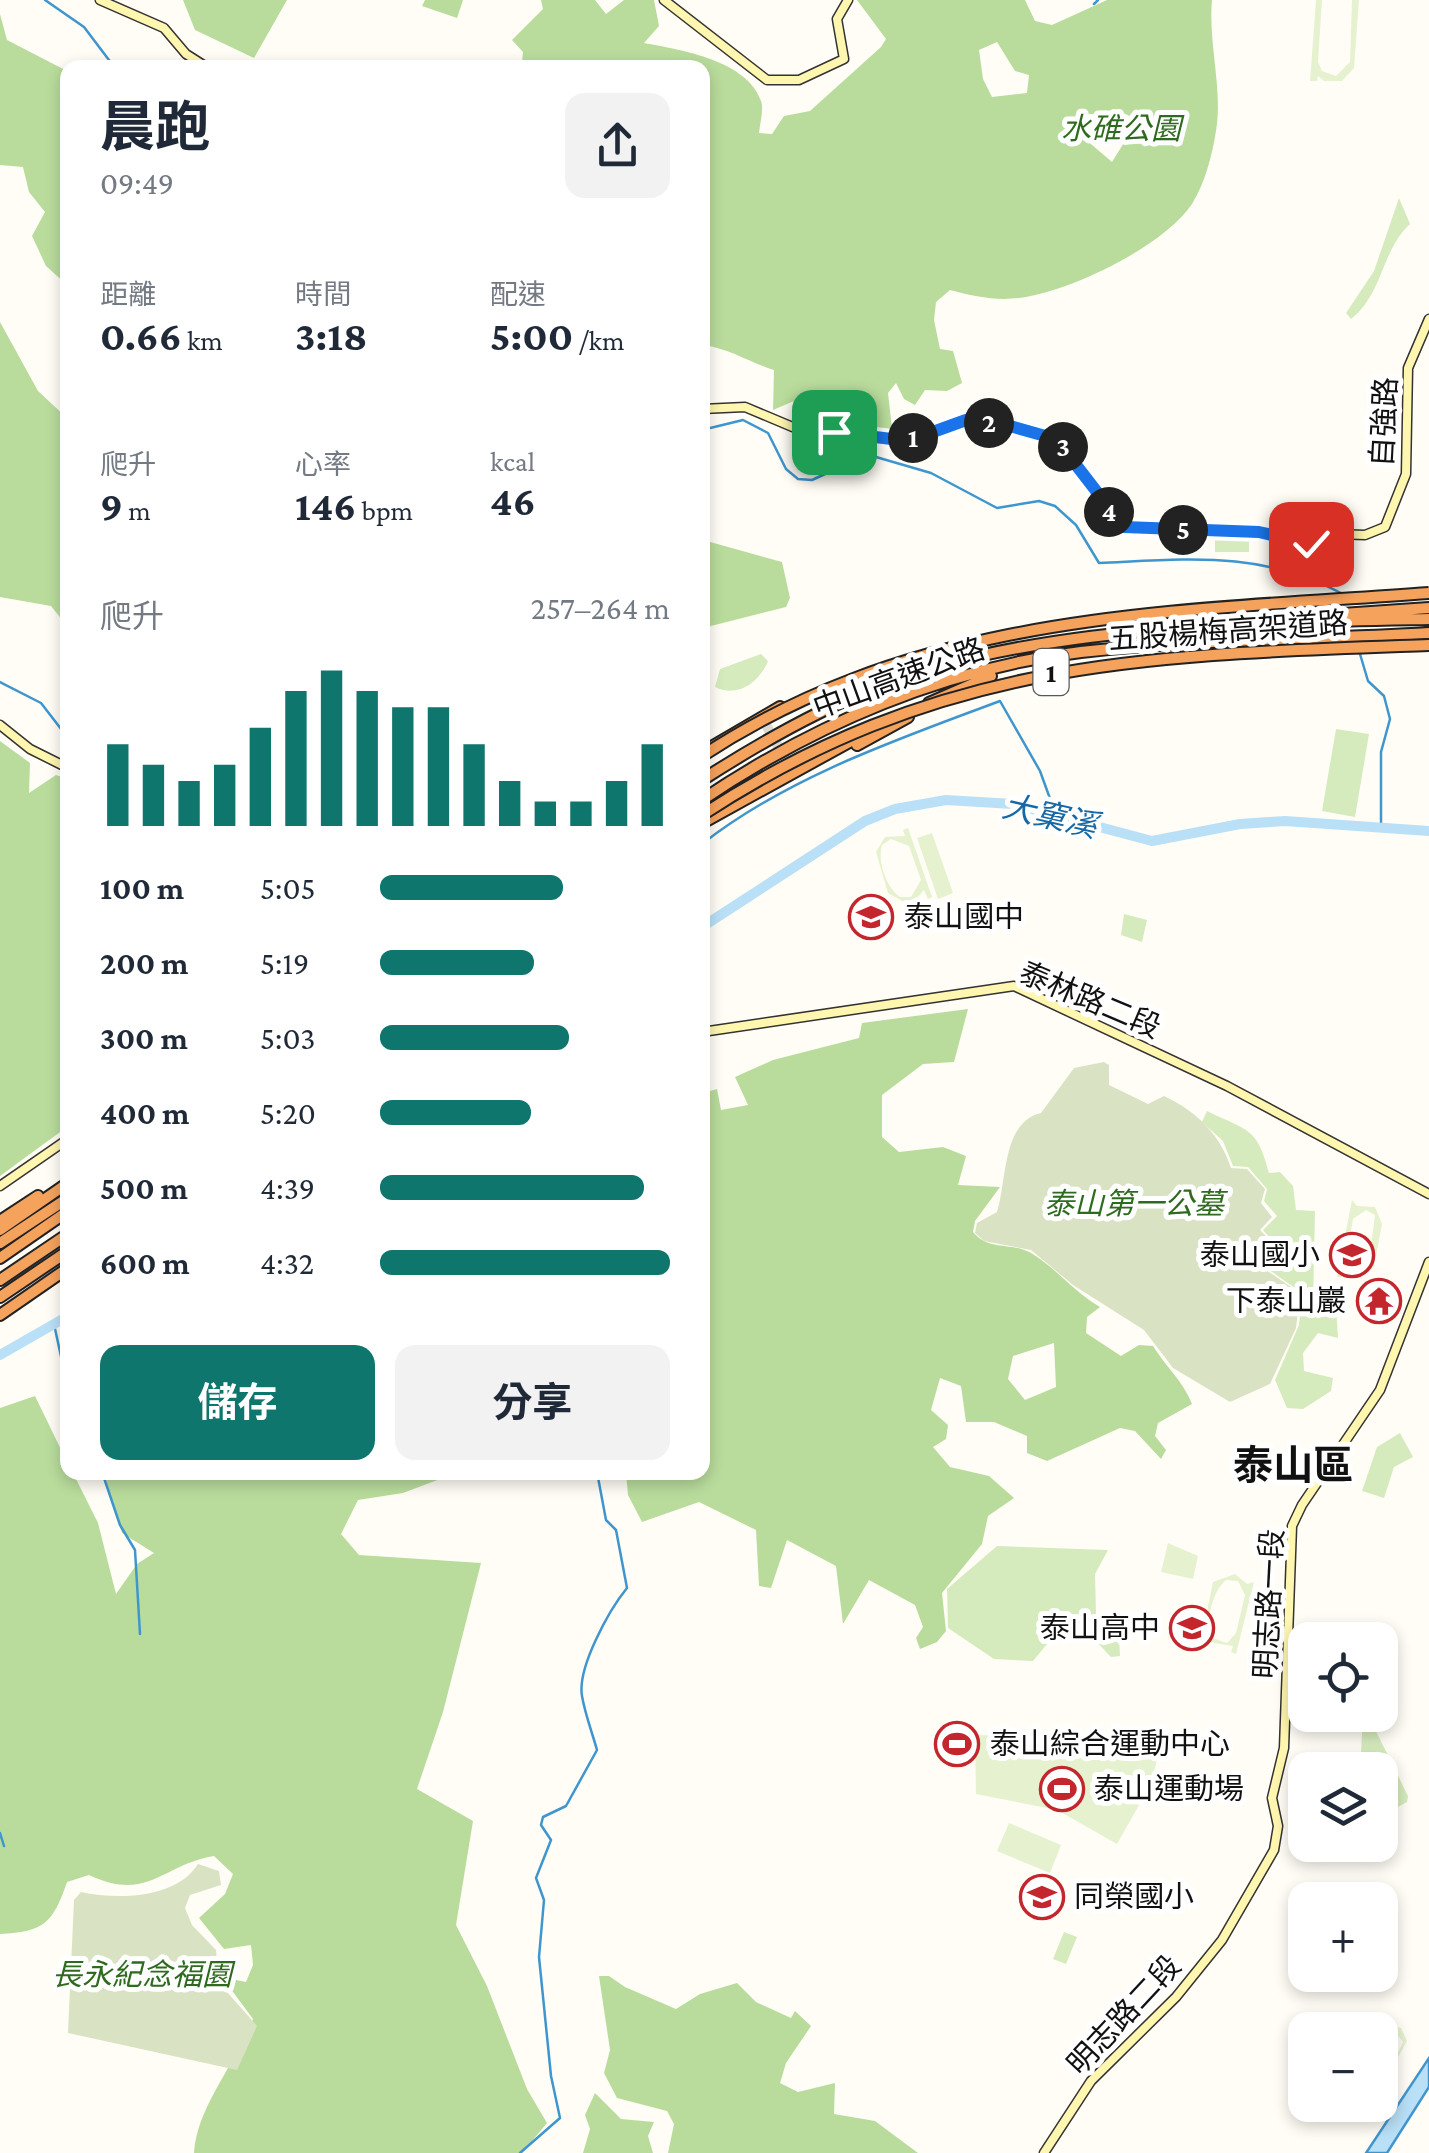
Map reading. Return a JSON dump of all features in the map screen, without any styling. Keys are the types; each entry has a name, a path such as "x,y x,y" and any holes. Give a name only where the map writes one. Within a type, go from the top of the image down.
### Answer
{"highway":[{"name":"五股楊梅高架道路","path":"710,750 850,677 1002,633 1084,619 1429,593"},
{"path":"1353,617 1429,608"},
{"name":"中山高速公路","path":"710,775 788,728 870,690 940,665 1022,647 1353,617 1429,619"},
{"path":"1022,667 1137,654 1357,640 1429,640"},
{"name":"中山高速公路","path":"710,795 756,764 833,724 982,672 1079,652 1357,640"},
{"name":"五股楊梅高架道路","path":"710,818 794,758 883,720 966,691 1033,675 1130,661 1429,640"},
{"path":"710,750 846,681 935,659 1022,647"},
{"path":"710,819 955,690 1079,652"},
{"path":"710,820 827,762 955,690"},
{"path":"786,760 794,773"},
{"path":"0,1221 60,1184"},
{"path":"0,1230 60,1185"},
{"path":"0,1243 60,1203"},
{"path":"0,1258 60,1217"},
{"path":"0,1284 60,1240"},
{"path":"0,1284 60,1247"},
{"path":"0,1298 60,1257"},
{"path":"0,1315 60,1274"}],"main road":[{"path":"100,0 164,28 195,60"},
{"path":"664,0 757,76 799,80 844,59 837,19 848,0"},
{"name":"自強路","path":"710,409 745,407 796,428 860,438 908,441 966,420 1042,432 1056,439 1124,527 1364,536 1386,527 1406,474 1408,368 1429,319"},
{"path":"0,725 30,749 60,764"},
{"name":"泰林路二段","path":"710,1031 1014,986 1227,1086 1429,1194"},
{"path":"0,1186 60,1145"},
{"name":"明志路一段","path":"1242,1912 1272,1855 1278,1832 1272,1798 1284,1748 1292,1526 1312,1489 1380,1390 1429,1262"},
{"name":"明志路二段","path":"1044,2153 1091,2081 1176,1997 1242,1912"}],"green space":[{"path":"183,0 287,0 254,58 195,30"},
{"path":"425,0 463,0 457,18 422,6"},
{"path":"541,0 595,0 606,14 624,0 654,0 659,26 644,43 676,49 711,59 728,66 753,87 761,101 759,133 772,134 784,116 810,111 881,47 886,39 857,0 1025,0 1035,21 1052,25 1107,0 1212,0 1218,115 1210,160 1192,204 1160,236 1138,251 1088,277 1040,294 1001,299 950,290 936,302 934,320 940,349 953,351 962,383 947,391 925,390 915,405 904,399 896,383 888,393 893,437 823,424 820,390 773,410 774,370 710,346 710,60 522,60 523,52 512,40 543,9","holes":["997,42 1015,71 1029,75 1027,93 992,97 983,79 979,50","1121,112 1138,120 1112,162 1077,132 1072,119 1078,115"]},
{"path":"1316,0 1322,0 1318,62 1322,71 1336,76 1350,62 1352,0 1359,0 1354,68 1342,81 1324,81 1318,76 1317,81 1310,81"},
{"path":"0,14 7,40 60,67 60,279 46,266 32,236 45,212 29,192 23,167 0,165"},
{"path":"1399,198 1410,224 1393,247 1370,297 1351,319 1346,313 1374,271"},
{"path":"0,322 38,391 60,411 60,617 51,606 0,597"},
{"path":"1215,535 1249,535 1249,552 1215,552"},
{"path":"710,542 782,562 790,598 786,607 710,626"},
{"path":"761,654 768,661 753,682 731,691 715,687 720,669"},
{"path":"1336,729 1369,734 1355,817 1322,811"},
{"path":"0,741 30,763 29,793 56,775 60,776 60,1132 0,1176"},
{"path":"908,828 932,897 928,899 924,890 917,898 904,902 888,893 876,852 885,837 905,836 903,830","holes":["891,839 909,846 921,880 911,897 900,897 882,866 882,845"]},
{"path":"932,833 953,893 938,899 917,838"},
{"path":"1124,914 1147,920 1142,942 1121,935"},
{"path":"968,1009 954,1062 923,1064 882,1095 882,1137 899,1152 943,1147 966,1156 958,1185 1000,1187 975,1221 973,1232 986,1242 1031,1253 1100,1307 1087,1317 1086,1333 1121,1356 1139,1345 1153,1346 1192,1404 1158,1423 1155,1436 1166,1450 1161,1459 1135,1431 1120,1428 1047,1461 1027,1453 1027,1436 994,1422 966,1422 961,1386 940,1378 931,1410 948,1425 946,1439 933,1447 950,1467 989,1476 1014,1498 988,1516 982,1544 942,1593 946,1631 937,1642 920,1649 916,1638 923,1627 915,1605 869,1580 843,1624 836,1566 787,1540 771,1588 759,1586 756,1530 699,1502 642,1522 628,1495 627,1480 710,1480 710,1091 717,1089 721,1110 748,1105 735,1077 773,1060 859,1038 862,1023","holes":["1054,1343 1056,1387 1025,1400 1008,1379 1013,1356"]},
{"name":"泰山第一公墓","path":"1104,1062 1109,1065 1109,1085 1148,1104 1164,1096 1186,1109 1213,1134 1231,1168 1247,1169 1265,1189 1261,1203 1272,1217 1260,1230 1282,1252 1279,1262 1266,1270 1300,1293 1296,1328 1270,1384 1230,1402 1173,1368 1144,1330 1073,1285 1031,1250 984,1241 975,1233 977,1223 997,1212 1008,1154 1019,1128 1041,1113 1074,1068"},
{"path":"1207,1111 1255,1138 1269,1173 1280,1172 1293,1186 1296,1210 1315,1211 1313,1302 1336,1306 1338,1338 1318,1333 1303,1353 1304,1371 1333,1378 1331,1391 1303,1409 1287,1408 1275,1380 1299,1325 1302,1293 1268,1269 1280,1264 1283,1253 1263,1230 1277,1216 1264,1201 1267,1189 1248,1167 1233,1166 1223,1141 1202,1122"},
{"path":"1352,1200 1357,1206 1375,1207 1382,1224 1374,1267 1358,1278 1344,1271 1342,1277 1337,1277","holes":["1366,1210 1375,1215 1368,1268 1354,1272 1346,1260 1353,1219"]},
{"path":"35,1396 60,1448 60,1480 76,1480 98,1523 116,1594 137,1564 154,1553 122,1533 106,1480 437,1480 403,1493 358,1500 341,1534 359,1555 481,1563 443,1712 417,1789 473,1821 456,1925 487,1986 527,2089 547,2123 522,2153 194,2153 202,2119 253,2019 222,1977 246,1982 253,1965 251,1945 224,1949 199,1918 225,1894 233,1874 214,1856 141,1883 109,1883 89,1875 67,1882 57,1907 45,1923 27,1931 0,1934 0,1408"},
{"path":"1400,1433 1413,1457 1394,1467 1384,1498 1362,1491 1377,1447"},
{"path":"1168,1543 1198,1556 1193,1579 1161,1572"},
{"path":"997,1546 1108,1550 1095,1574 1096,1615 1119,1637 1120,1656 1111,1657 1092,1637 1057,1632 1033,1661 994,1659 948,1628 947,1589"},
{"path":"1235,1574 1247,1584 1254,1582 1236,1654 1231,1652 1233,1646 1208,1642 1204,1626 1213,1582","holes":["1226,1580 1238,1581 1245,1595 1236,1633 1227,1643 1212,1638 1210,1615 1221,1585"]},
{"path":"1362,1732 1376,1732 1386,1752 1361,1752"},
{"name":"泰山運動場","path":"975,1735 1162,1739 1151,1784 1117,1844 1057,1810 976,1794"},
{"path":"1398,1776 1408,1796 1407,1802 1398,1807"},
{"path":"1009,1823 1061,1845 1050,1873 997,1851"},
{"name":"長永紀念福園","path":"198,1864 219,1871 221,1885 190,1895 185,1908 192,1925 216,1950 219,1983 257,2026 237,2070 68,2033 74,1900 81,1892 128,1896 161,1890 188,1876"},
{"path":"1064,1932 1077,1937 1066,1964 1053,1959"},
{"path":"599,1976 609,1976 676,2009 700,1994 737,1983 756,2002 791,2018 795,2011 811,2026 786,2063 780,2083 798,2092 835,2083 834,2114 875,2121 918,2153 668,2153 674,2124 667,2111 617,2098 604,2073 610,2050"},
{"path":"1398,2027 1407,2041 1398,2057 1398,2052 1403,2042"},
{"path":"595,2093 621,2119 654,2122 648,2136 653,2153 583,2153 590,2129 585,2115"}],"water":[{"path":"1429,2058 1429,2087 1387,2153 1366,2153 1387,2122 1398,2122 1398,2105"}],"waterway":[{"path":"45,0 84,27 109,60"},
{"path":"1094,4 1098,0"},
{"path":"710,428 743,420 768,433 786,469 798,479 812,480 862,457 876,457 931,473 997,508 1039,501 1055,506 1076,525 1099,563 1224,560 1283,570 1343,594"},
{"path":"1360,654 1368,681 1384,696 1390,719 1381,752 1381,825"},
{"path":"0,682 41,703 60,728"},
{"path":"710,838 771,798 846,761 1000,701 1040,771 1057,818"},
{"name":"大窠溪","path":"710,922 865,821 895,809 946,800 1013,804 1152,841 1240,824 1285,821 1429,831"},
{"name":"大窠溪","path":"0,1355 60,1321"},
{"path":"54,1324 60,1352"},
{"path":"105,1480 120,1525 135,1550 140,1634"},
{"path":"520,2153 560,2118 551,2076 539,1957 544,1900 536,1878 551,1840 541,1825 543,1817 566,1806 597,1750 583,1703 584,1670 596,1640 627,1588 616,1530 606,1520 598,1480"},
{"path":"0,1833 4,1846"}],"tunnel":[{"path":"766,725 786,760"}],"place":[{"name":"泰山國中","path":"871,917"},
{"name":"泰山國小","path":"1352,1255"},
{"name":"下泰山巖","path":"1379,1301"},
{"name":"泰山高中","path":"1192,1628"},
{"name":"泰山綜合運動中心","path":"957,1744"},
{"name":"泰山運動場","path":"1062,1789"},
{"name":"同榮國小","path":"1042,1897"}],"district":[{"name":"泰山區","path":"1293,1465"}],"route":[{"path":"834,432 908,441 944,424 966,420 1042,432 1056,439 1116,522 1124,527 1259,532 1311,544"}],"park label":[{"name":"水碓公園","path":"1121,129"}]}
